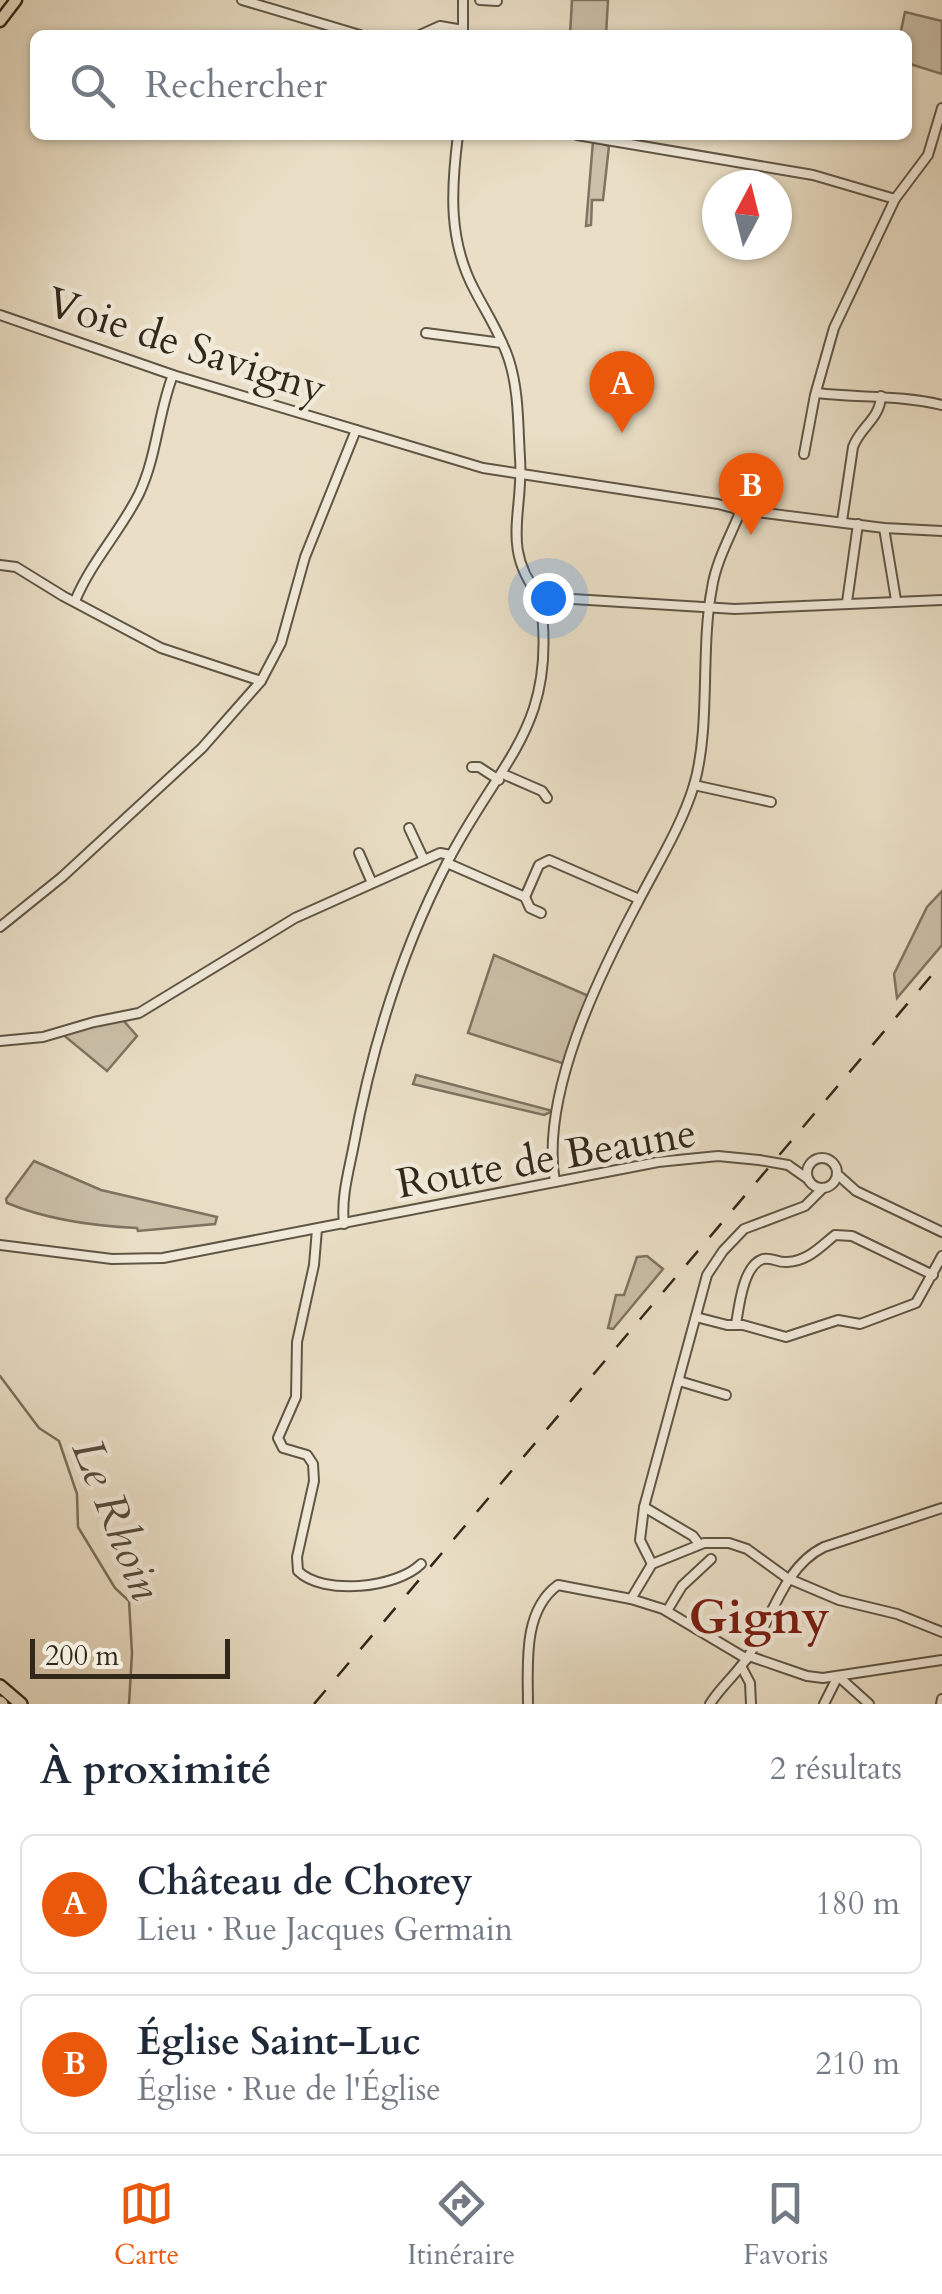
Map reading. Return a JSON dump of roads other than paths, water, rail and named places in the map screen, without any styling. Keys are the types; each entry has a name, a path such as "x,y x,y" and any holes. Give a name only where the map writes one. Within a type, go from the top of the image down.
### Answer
{"highway":[{"path":"0,1686 21,1704"}],"main road":[{"path":"0,22 16,0"}],"street":[{"path":"242,0 343,30"},
{"path":"462,30 463,0"},
{"path":"480,0 497,2"},
{"path":"804,454 834,328 895,199 928,155 942,108"},
{"path":"457,140 451,195 456,242 473,288 502,343 516,394 522,476 514,525 516,546 528,582 540,596 709,608 788,609 847,602 942,600"},
{"path":"606,140 813,175 895,199"},
{"name":"Voie de Savigny","path":"0,315 173,375 522,476 741,510 884,528 942,531"},
{"path":"426,333 502,343"},
{"path":"75,601 83,581 141,490 173,375"},
{"path":"818,393 897,396 942,405"},
{"path":"842,521 853,447 878,414 882,396"},
{"path":"0,926 62,877 202,748 262,681 281,643 306,558 356,430"},
{"path":"555,1182 552,1145 569,1065 612,955 694,785 709,608 716,570 741,510"},
{"path":"847,602 858,524"},
{"path":"884,528 896,600"},
{"path":"0,565 16,566 161,648 262,681"},
{"name":"Route de Beaune","path":"344,1224 344,1200 368,1070 401,973 449,859 501,777 540,695 545,649 540,596"},
{"path":"472,767 542,791 547,798"},
{"path":"694,785 771,802"},
{"path":"409,828 424,860"},
{"path":"360,853 372,883"},
{"path":"0,1041 43,1037 140,1014 295,918 440,854 526,898 530,908 540,913"},
{"path":"526,898 544,860 639,899"},
{"name":"Route de Beaune","path":"0,1245 149,1260 696,1156 788,1165"},
{"path":"788,1165 827,1159 856,1191 942,1232"},
{"path":"802,1207 810,1194 810,1164"},
{"path":"788,1165 809,1181 856,1191"},
{"path":"652,1564 640,1540 644,1507 707,1275 723,1251 747,1227 802,1207 837,1174"},
{"path":"318,1229 297,1342 296,1397 278,1438 283,1448 307,1455 314,1471 297,1557 298,1571 311,1580 369,1585 399,1578 421,1564"},
{"path":"736,1324 749,1273 757,1263 768,1258 788,1262 822,1250 835,1235 852,1236 937,1270"},
{"path":"696,1316 786,1337 838,1320 860,1324 916,1303 942,1256"},
{"path":"679,1381 726,1396"},
{"path":"644,1507 693,1536 699,1544"},
{"path":"710,1704 746,1660 803,1559 824,1546 942,1508"},
{"path":"631,1598 652,1564 699,1544 738,1545 790,1579 839,1600 898,1614 942,1632"},
{"path":"667,1611 690,1576 711,1559"},
{"path":"528,1704 528,1645 550,1592 562,1585 631,1598 667,1611 746,1660 807,1676 838,1676 942,1660"},
{"path":"746,1660 751,1704"},
{"path":"824,1704 838,1676"},
{"path":"838,1676 869,1704"}],"waterway":[{"name":"Le Rhoin","path":"0,1376 39,1428 59,1441 77,1494 78,1527 115,1588 129,1601 129,1704"}],"railway":[{"path":"314,1704 942,963"}],"place":[{"name":"Château de Chorey","path":"622,433"},
{"name":"Église Saint-Luc","path":"751,535"}],"district":[{"name":"Gigny","path":"759,1616"}]}
